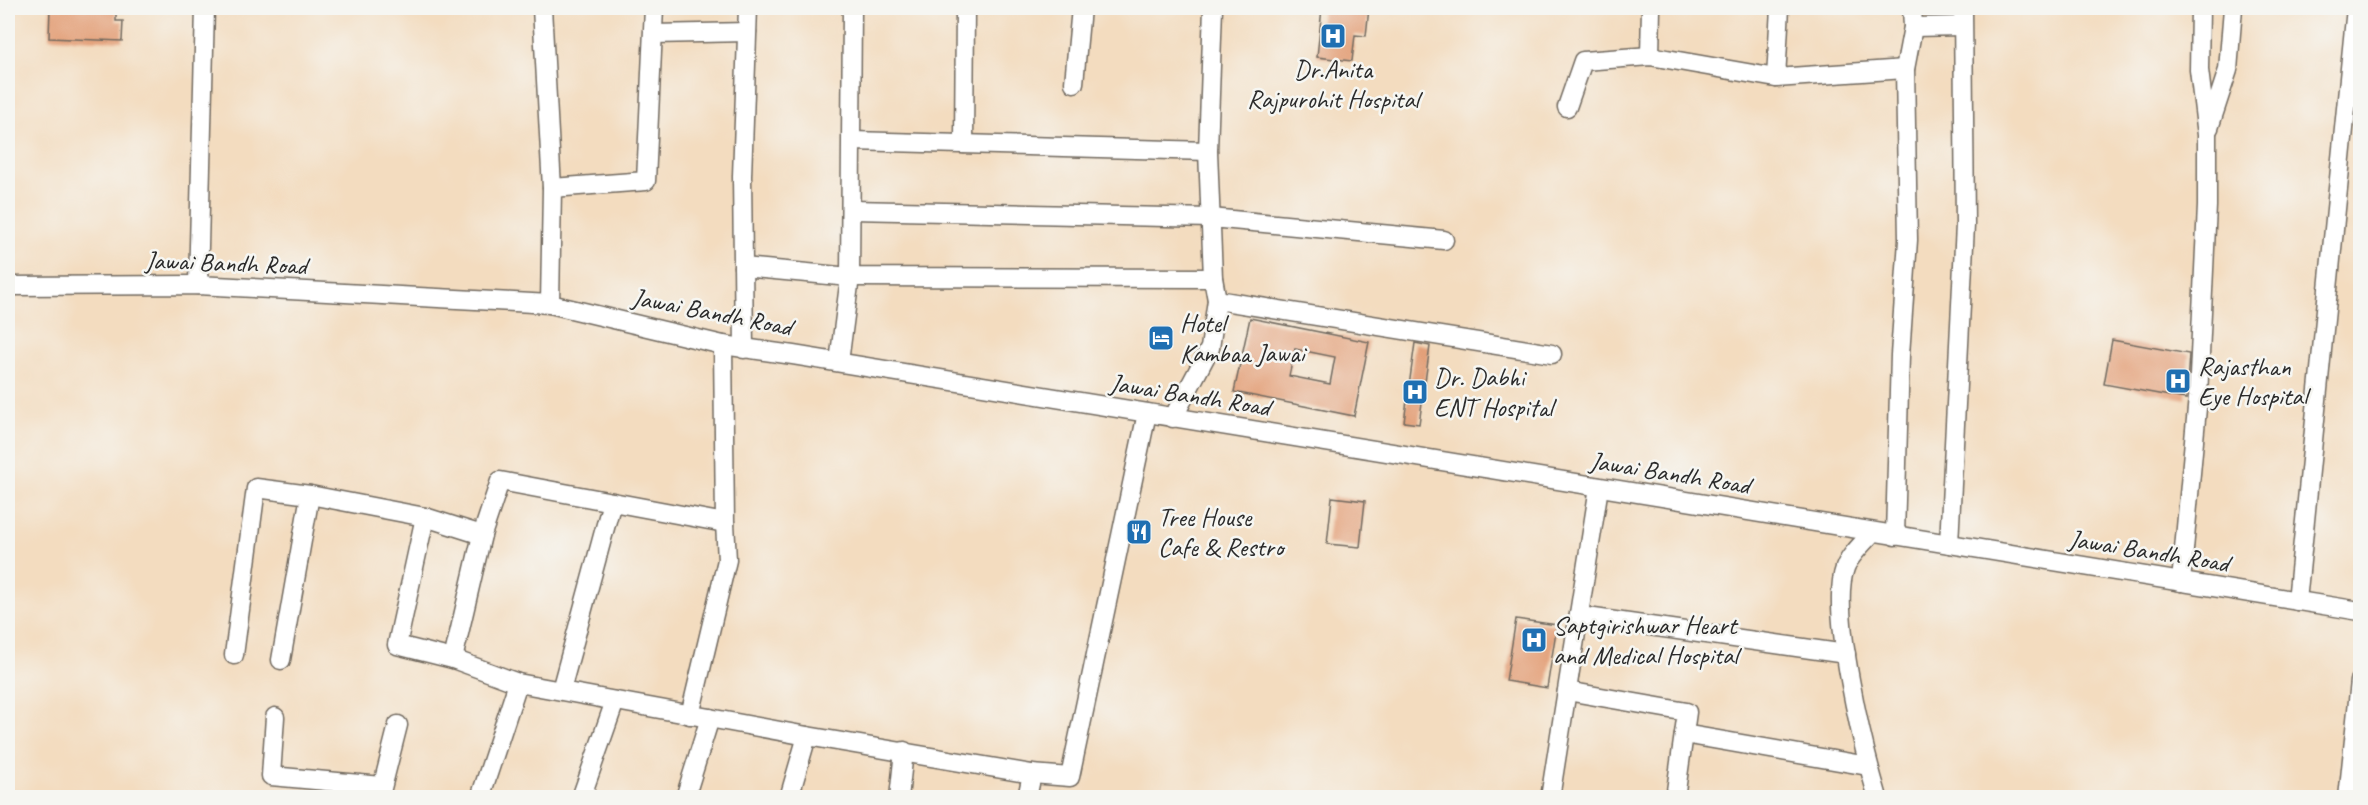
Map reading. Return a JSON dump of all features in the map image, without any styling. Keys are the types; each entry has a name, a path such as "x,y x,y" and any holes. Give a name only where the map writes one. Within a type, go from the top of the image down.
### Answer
{"street":[{"path":"198,285 205,8"},
{"path":"542,8 552,189 549,304"},
{"path":"552,189 646,181 654,8"},
{"path":"744,349 742,176 748,8"},
{"path":"839,362 850,277 852,8"},
{"path":"964,144 965,8"},
{"path":"1074,83 1081,8"},
{"path":"1173,418 1210,348 1217,300 1213,278 1208,151 1213,8"},
{"path":"1650,56 1652,8"},
{"path":"1776,78 1780,8"},
{"path":"1895,536 1900,355 1908,240 1905,69 1912,27 1912,8"},
{"path":"1949,544 1965,225 1963,8"},
{"path":"2181,582 2198,397 2206,207 2207,135 2199,70 2200,8"},
{"path":"2207,135 2228,70 2233,8"},
{"path":"2297,601 2356,8"},
{"path":"1912,27 1962,26"},
{"path":"654,34 747,32"},
{"path":"1567,107 1583,61 1650,56 1776,78 1905,69"},
{"path":"852,141 1208,151"},
{"path":"852,210 1210,218 1444,240"},
{"path":"743,267 850,277 1213,278"},
{"name":"Jawai Bandh Road","path":"8,286 198,285 549,304 744,349 839,362 2361,611"},
{"path":"1217,300 1552,354"},
{"path":"690,715 727,560 723,345"},
{"path":"425,517 397,645 453,659 518,683 807,736 1032,774 1070,777 1148,414"},
{"path":"453,659 482,535 501,481 725,524"},
{"path":"1550,798 1599,487"},
{"path":"234,655 256,488 310,495 425,517 482,535"},
{"path":"281,660 310,495"},
{"path":"561,690 612,502"},
{"path":"1873,532 1845,567 1841,592 1846,654 1869,766 1878,798"},
{"path":"1580,616 1846,654"},
{"path":"2348,798 2361,681"},
{"path":"480,798 518,683"},
{"path":"1567,691 1688,712 1675,798"},
{"path":"581,798 615,701"},
{"path":"275,717 271,776 381,792 398,725"},
{"path":"685,798 710,718"},
{"path":"1684,734 1869,766"},
{"path":"789,798 807,736"},
{"path":"899,798 904,751"},
{"path":"1027,798 1032,774"}],"building":[{"path":"50,8 116,8 116,21 123,21 122,41 49,38"},
{"path":"1322,8 1369,8 1366,36 1355,35 1352,61 1317,57"},
{"path":"1250,318 1369,342 1354,416 1234,392","holes":["1295,349 1335,357 1330,384 1289,376"]},
{"path":"2112,340 2189,354 2186,399 2104,384"},
{"path":"1415,343 1430,346 1419,424 1404,422"},
{"path":"1332,497 1365,501 1360,547 1327,544"},
{"path":"1516,619 1557,625 1547,688 1506,681"}],"place":[{"name":"Dr.Anita Rajpurohit Hospital","path":"1333,36"},
{"name":"Hotel Kambaa Jawai","path":"1161,338"},
{"name":"Rajasthan Eye Hospital","path":"2178,381"},
{"name":"Dr. Dabhi ENT Hospital","path":"1415,392"},
{"name":"Tree House Cafe & Restro","path":"1139,532"},
{"name":"Saptgirishwar Heart and Medical Hospital","path":"1534,640"}]}
